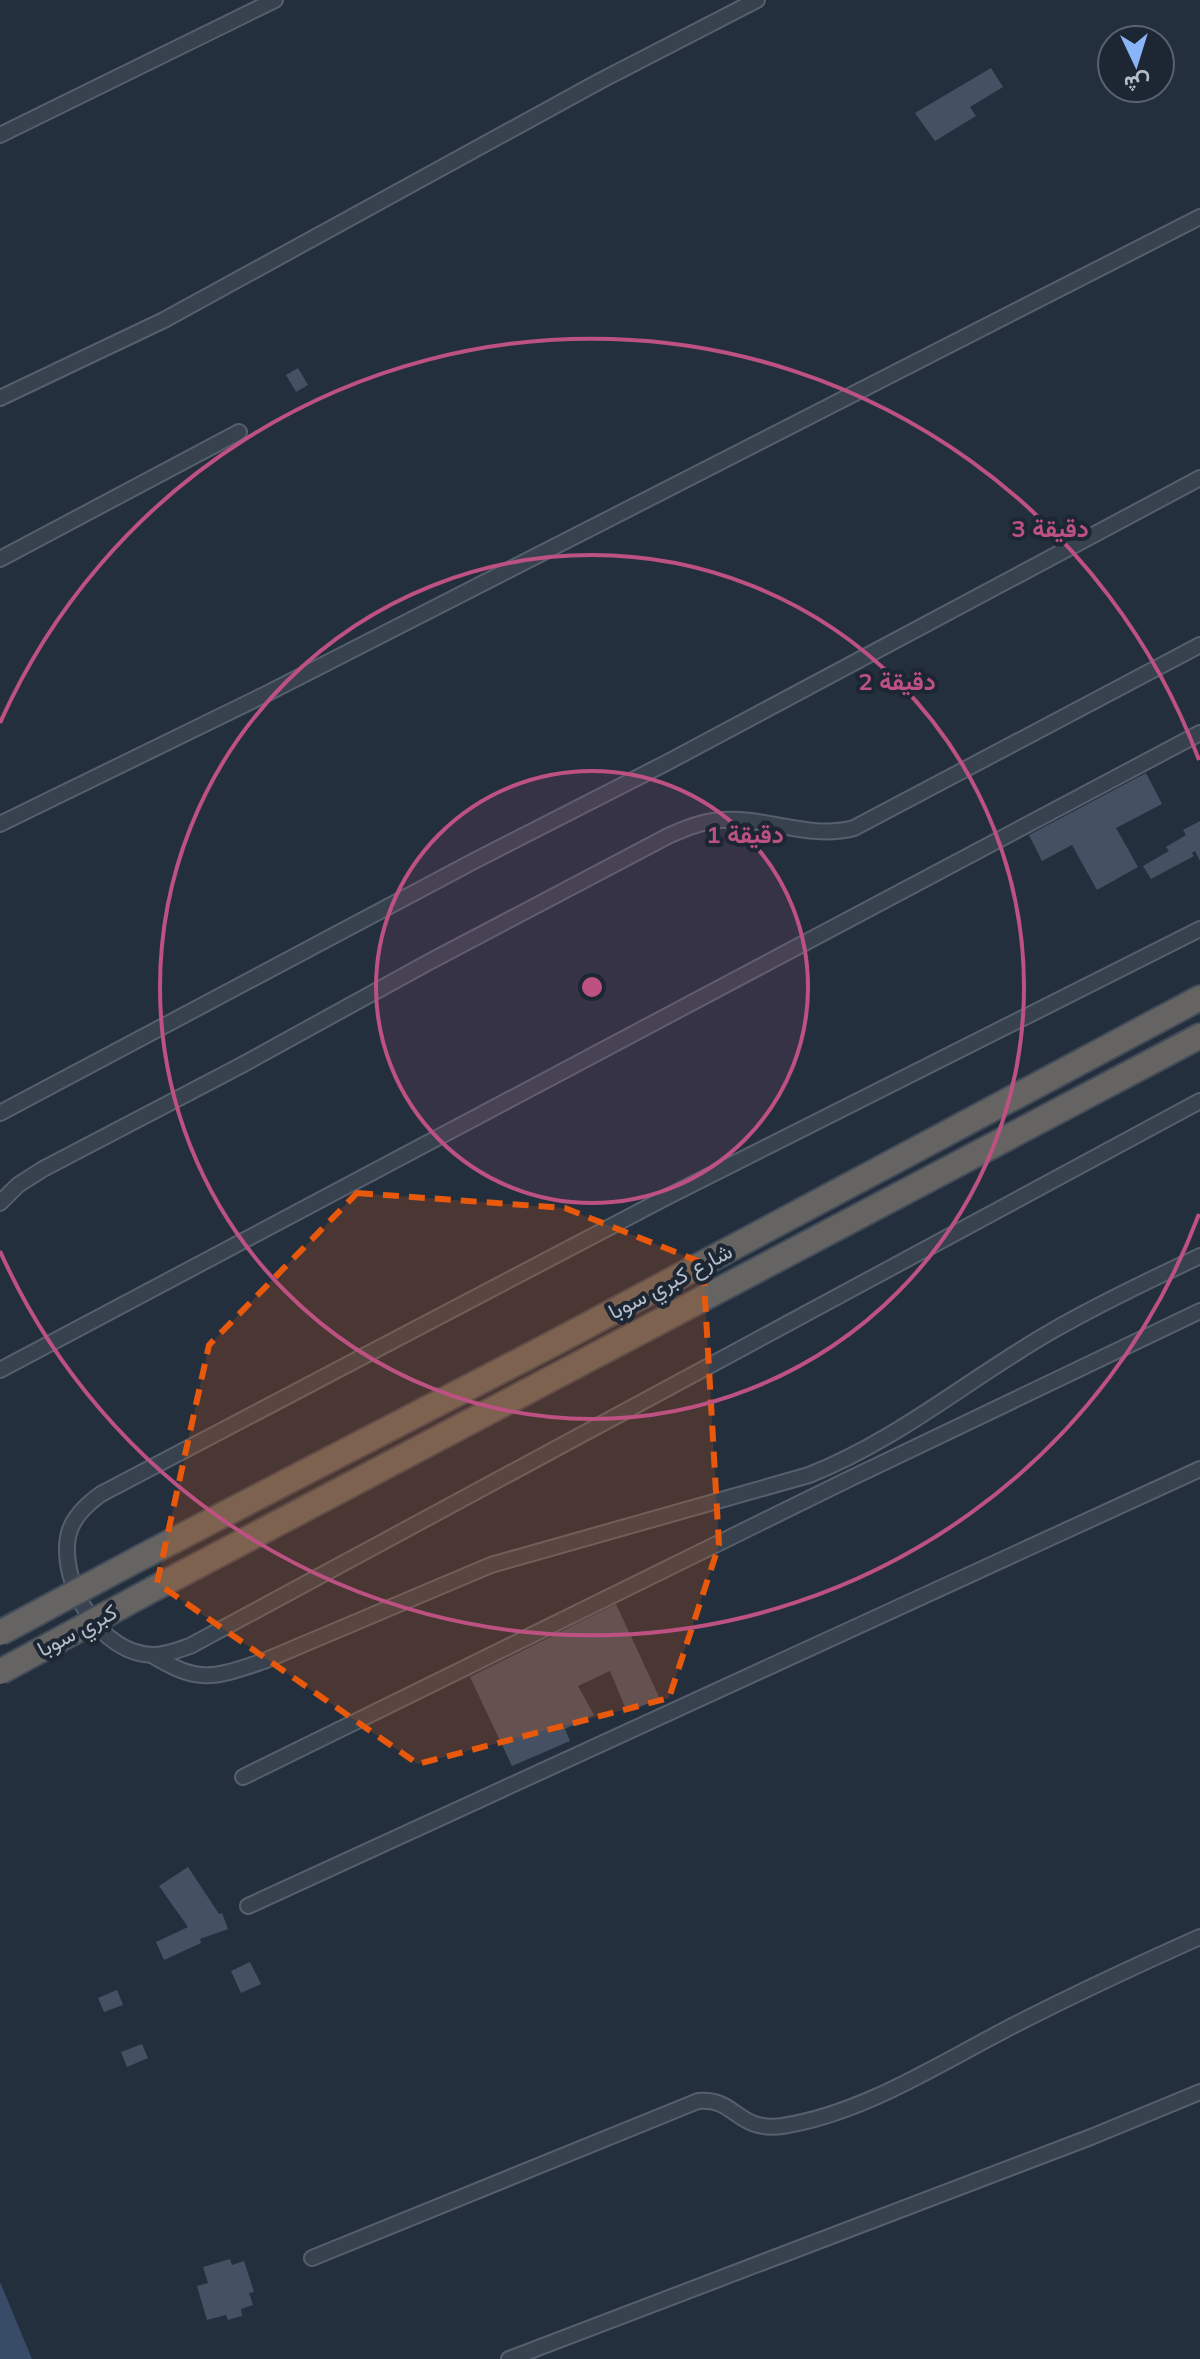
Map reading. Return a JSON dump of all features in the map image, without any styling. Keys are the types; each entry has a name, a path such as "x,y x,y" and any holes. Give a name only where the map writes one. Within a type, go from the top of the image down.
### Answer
{"highway":[{"name":"شارع كبري سوبا","path":"138,1559 556,1342 1200,998"},
{"name":"شارع كبري سوبا","path":"155,1588 1200,1036"},
{"name":"كبري سوبا","path":"0,1633 138,1559"},
{"name":"كبري سوبا","path":"0,1672 155,1588"}],"street":[{"path":"0,135 275,0"},
{"path":"0,398 164,320 600,81 757,0"},
{"path":"0,824 264,695 1200,217"},
{"path":"0,559 239,432"},
{"path":"0,1113 1200,478"},
{"path":"0,1203 18,1185 43,1169 668,836 703,822 723,819 824,832 854,828 1200,645"},
{"path":"0,1370 1200,733"},
{"path":"1200,929 681,1190 101,1494 86,1505 68,1536 68,1573 84,1610 120,1644 152,1655 179,1672 207,1676 231,1672 491,1565 809,1475 866,1450 1052,1331 1200,1256"},
{"path":"152,1655 172,1652 210,1637 1200,1101"},
{"path":"243,1777 845,1481 1200,1311"},
{"path":"248,1906 1200,1469"},
{"path":"312,2258 698,2101 717,2102 744,2121 764,2127 791,2124 853,2105 1200,1937"},
{"path":"509,2359 1091,2137 1200,2092"}],"highlighted area":[{"path":"357,1193 565,1208 703,1263 719,1545 669,1698 418,1764 157,1583 209,1345"}],"water":[{"path":"0,2282 32,2359 0,2359"}],"building":[{"path":"991,68 1003,87 970,107 976,116 935,141 915,113"},
{"path":"298,368 308,385 296,392 286,375"},
{"path":"1146,773 1162,804 1116,828 1138,867 1097,890 1072,845 1042,861 1029,835"},
{"path":"1200,821 1200,861 1195,851 1192,853 1194,856 1151,879 1143,866 1169,851 1166,847 1186,835 1183,830"},
{"path":"616,1604 660,1699 627,1712 610,1671 578,1686 594,1715 565,1729 570,1741 512,1766 470,1677"},
{"path":"188,1867 219,1914 222,1913 228,1929 200,1939 201,1943 164,1960 156,1942 188,1927 159,1886"},
{"path":"250,1962 261,1984 241,1993 231,1971"},
{"path":"117,1990 123,2005 104,2012 98,1998"},
{"path":"142,2044 148,2058 127,2067 121,2052"},
{"path":"230,2259 232,2265 244,2261 254,2292 249,2293 253,2305 241,2309 242,2316 228,2320 226,2315 207,2320 197,2286 208,2283 203,2267"}]}
